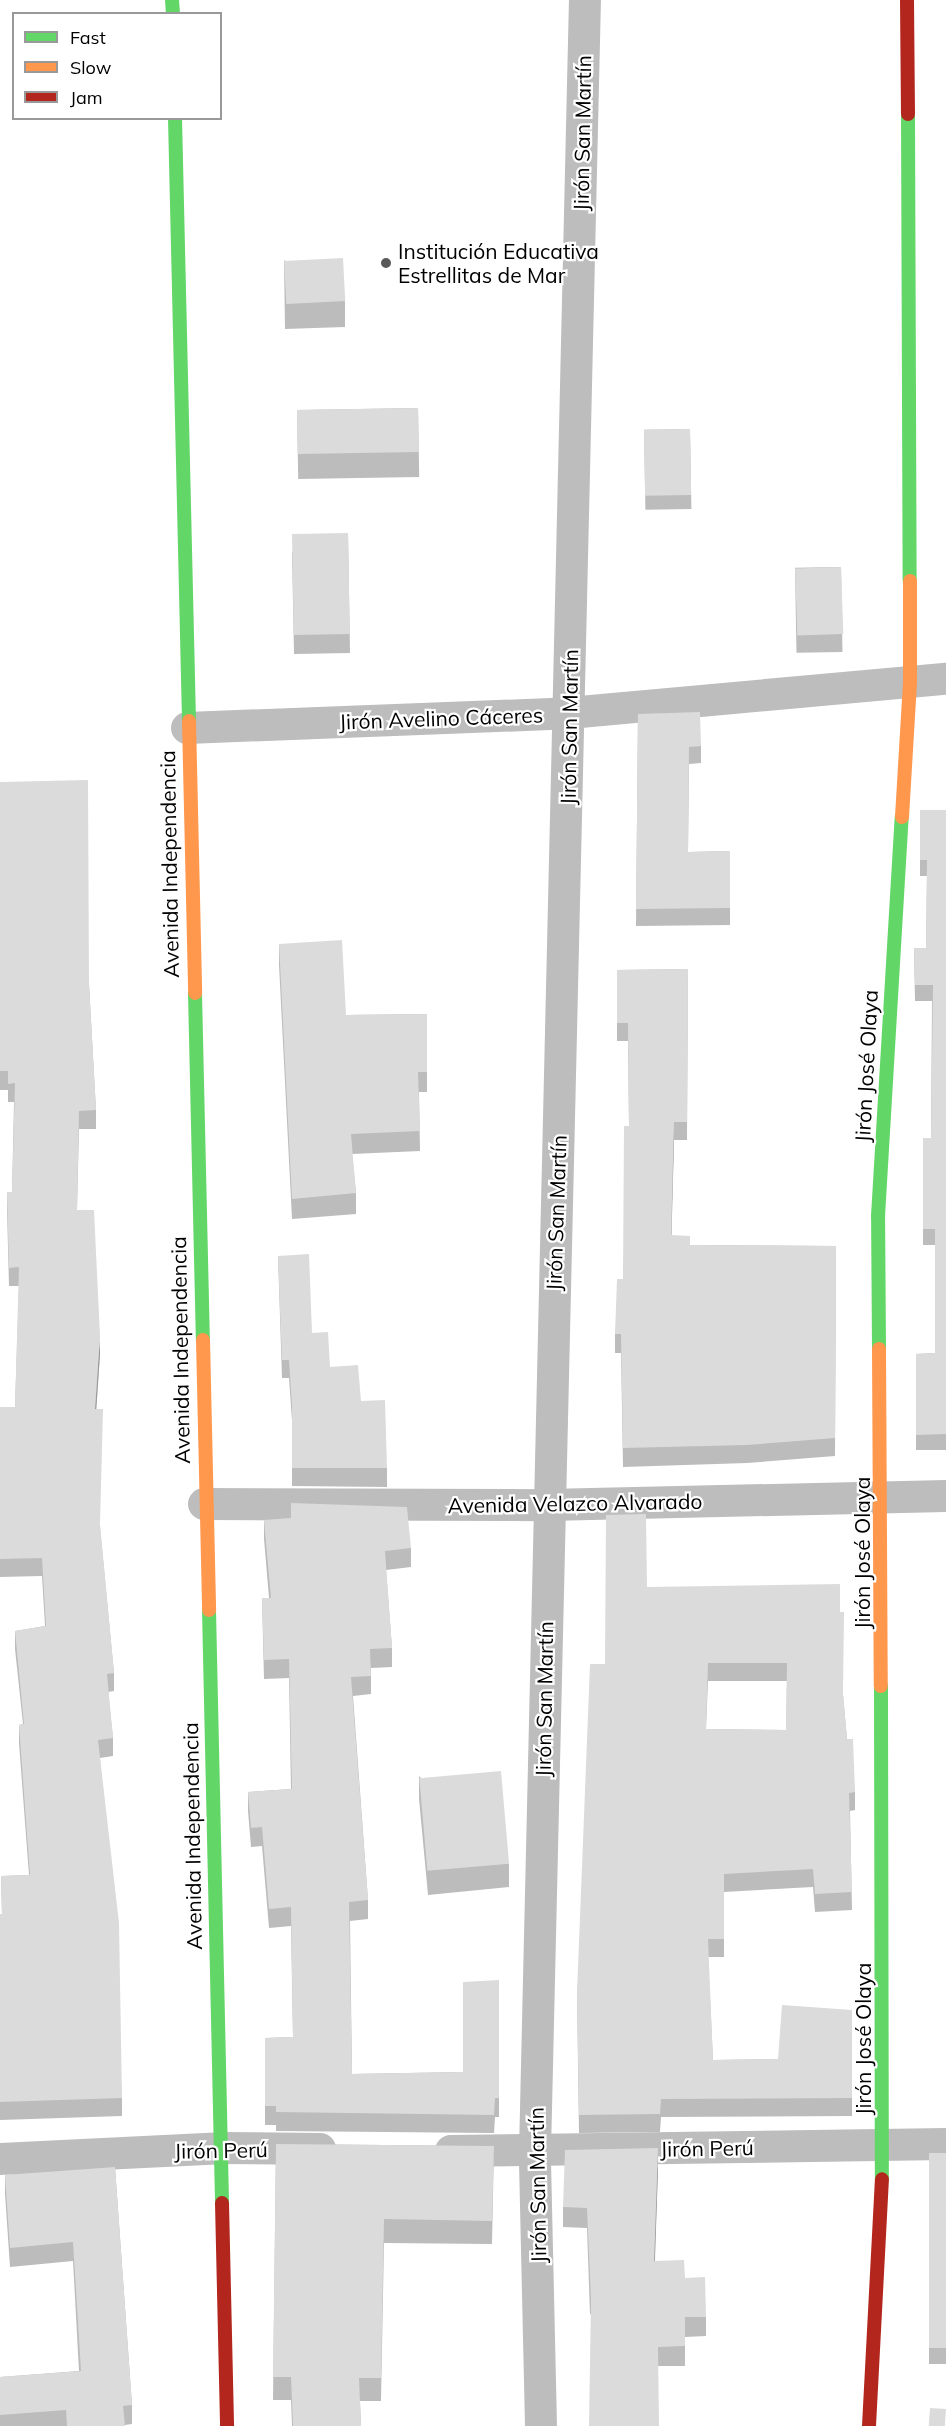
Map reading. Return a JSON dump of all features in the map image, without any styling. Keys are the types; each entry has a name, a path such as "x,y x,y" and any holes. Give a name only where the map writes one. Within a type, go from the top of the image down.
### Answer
{"street":[{"name":"Jirón San Martín","path":"541,2426 535,2152 548,1505 585,0"},
{"name":"Jirón José Olaya","path":"869,2426 884,2144 883,1496 878,1216 910,681 907,0"},
{"name":"Avenida Independencia","path":"176,120 204,1504 227,2426"},
{"name":"Jirón Avelino Cáceres","path":"187,728 569,712 946,679"},
{"name":"Avenida Velazco Alvarado","path":"204,1504 548,1505 946,1496"},
{"name":"Jirón Perú","path":"419,2150 535,2152 946,2144"},
{"name":"Jirón Perú","path":"0,2158 221,2148 349,2150"}],"building":[{"path":"343,258 345,301 286,304 284,261"},
{"path":"418,408 419,452 298,454 297,410"},
{"path":"690,429 691,495 645,496 644,430"},
{"path":"348,533 350,634 294,635 292,534"},
{"path":"841,567 843,634 797,636 795,569"},
{"path":"700,712 701,746 689,747 688,852 730,851 730,908 636,909 638,714"},
{"path":"88,780 89,984 96,1110 79,1111 77,1210 94,1210 100,1336 95,1409 103,1409 100,1524 114,1673 107,1674 113,1738 98,1740 119,1923 122,2098 0,2102 1,1876 30,1875 19,1725 24,1724 15,1631 46,1626 42,1558 0,1559 0,1407 15,1407 19,1267 9,1268 7,1192 12,1192 15,1083 8,1084 8,1071 0,1071 0,782"},
{"path":"920,810 946,810 946,1434 916,1435 916,1354 935,1353 935,1229 923,1229 923,1138 931,1138 933,985 915,985 914,948 926,948 927,860 920,860"},
{"path":"342,940 346,1015 427,1014 427,1072 418,1072 420,1131 351,1134 356,1193 292,1199 279,944"},
{"path":"688,969 687,1122 674,1122 671,1235 690,1236 690,1245 836,1246 835,1438 747,1445 623,1448 621,1334 615,1334 617,1279 623,1279 624,1126 629,1126 628,1023 617,1023 617,970"},
{"path":"309,1254 312,1333 328,1332 330,1367 358,1365 361,1401 385,1400 387,1468 292,1468 289,1360 282,1360 278,1256"},
{"path":"291,1503 407,1507 411,1548 385,1551 392,1648 370,1649 371,1676 351,1677 368,1900 349,1902 352,2074 463,2072 463,1982 499,1980 499,2098 495,2098 494,2115 276,2112 276,2106 265,2106 265,2038 293,2037 291,1907 269,1909 262,1827 251,1828 248,1792 292,1789 289,1659 264,1660 262,1598 271,1598 264,1520 291,1518"},
{"path":"646,1514 647,1587 840,1584 840,1612 844,1612 843,1693 847,1739 853,1739 855,1792 849,1793 852,1892 815,1894 813,1869 724,1874 724,1939 708,1939 713,2060 778,2059 782,2005 852,2010 852,2098 661,2099 660,2114 579,2115 577,1993 590,1664 605,1664 606,1515","holes":["708,1663 787,1663 786,1730 706,1729"]},
{"path":"501,1771 509,1864 427,1871 419,1778"},
{"path":"276,2144 494,2146 492,2221 384,2219 381,2378 359,2378 361,2426 293,2426 291,2377 273,2377"},
{"path":"658,2148 654,2261 684,2260 685,2278 705,2277 706,2317 685,2317 685,2346 658,2347 659,2426 589,2426 591,2300 587,2208 563,2207 565,2150"},
{"path":"929,2153 946,2153 946,2348 929,2348"},
{"path":"115,2167 132,2405 123,2406 125,2426 67,2426 66,2410 0,2415 0,2377 81,2371 73,2242 10,2248 5,2175"},
{"path":"930,2408 946,2409 945,2426 929,2426"}],"traffic: fast":[{"path":"172,0 173,12"},
{"path":"908,114 910,581"},
{"path":"175,120 189,721"},
{"path":"879,1349 878,1216 902,817"},
{"path":"195,993 203,1340"},
{"path":"209,1610 222,2203"},
{"path":"881,1686 882,2179"}],"traffic: slow":[{"path":"902,817 910,681 910,581"},
{"path":"189,721 195,993"},
{"path":"203,1340 209,1610"},
{"path":"879,1349 881,1686"}],"traffic: jam":[{"path":"907,0 908,114"},
{"path":"869,2426 882,2179"},
{"path":"222,2203 227,2426"}],"place":[{"name":"Institución Educativa Estrellitas de Mar","path":"386,263"}]}
